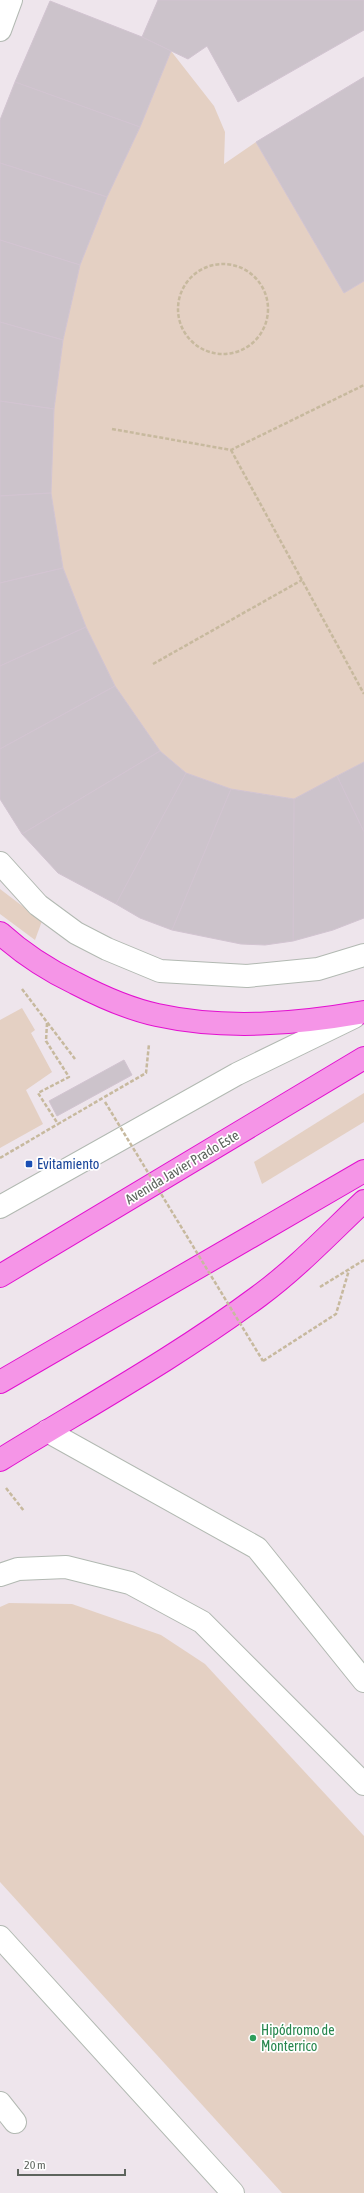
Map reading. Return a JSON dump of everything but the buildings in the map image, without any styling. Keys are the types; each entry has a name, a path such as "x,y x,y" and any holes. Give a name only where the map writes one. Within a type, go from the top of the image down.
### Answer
{"highway":[{"path":"0,933 29,956 59,975 104,997 156,1015 208,1022 257,1024 303,1021 364,1012"},
{"name":"Avenida Javier Prado Este","path":"0,1276 364,1058"},
{"path":"0,1382 364,1171"},
{"path":"0,1460 197,1338 259,1296 301,1261 364,1201"}],"street":[{"path":"0,30 11,0"},
{"path":"0,863 38,905 76,932 107,949 160,971 247,976 318,969 364,955"},
{"path":"0,1207 237,1074 364,1012"},
{"path":"47,1431 257,1548 364,1681"},
{"path":"0,1574 18,1569 66,1567 130,1583 202,1622 364,1784"},
{"path":"0,1937 233,2193"},
{"path":"0,2103 15,2122"}],"path":[{"path":"225,264 240,266 253,275 263,286 268,301 268,317 263,331 253,343 240,351 225,354 211,353 197,347 187,337 180,324 177,310 179,296 186,283 196,272 210,265 225,264"},
{"path":"112,429 231,450 364,385"},
{"path":"231,450 364,694"},
{"path":"153,664 302,580"},
{"path":"17,983 76,1059"},
{"path":"47,1023 46,1041 69,1076 38,1093 58,1124"},
{"path":"0,1158 146,1073 149,1042"},
{"path":"105,1102 263,1361 336,1314 349,1270"},
{"path":"5,1486 24,1511"}],"shaded area":[{"path":"171,51 214,106 225,132 224,164 256,142 344,293 364,281 364,762 294,799 231,789 186,773 160,751 115,686 86,627 63,568 51,493 54,409 63,340 80,265 107,197 140,127"},
{"path":"0,889 42,921 35,940 0,914"},
{"path":"22,1008 35,1030 31,1033 52,1072 26,1090 43,1124 0,1148 0,1020"},
{"path":"364,1093 364,1122 262,1184 254,1162"},
{"name":"Hipódromo de Monterrico","path":"9,1603 72,1604 161,1635 205,1664 364,1836 364,2193 282,2193 0,1882 0,1607"}],"place":[{"name":"Evitamiento","path":"29,1164"},
{"name":"Hipódromo de Monterrico","path":"253,2038"}]}
